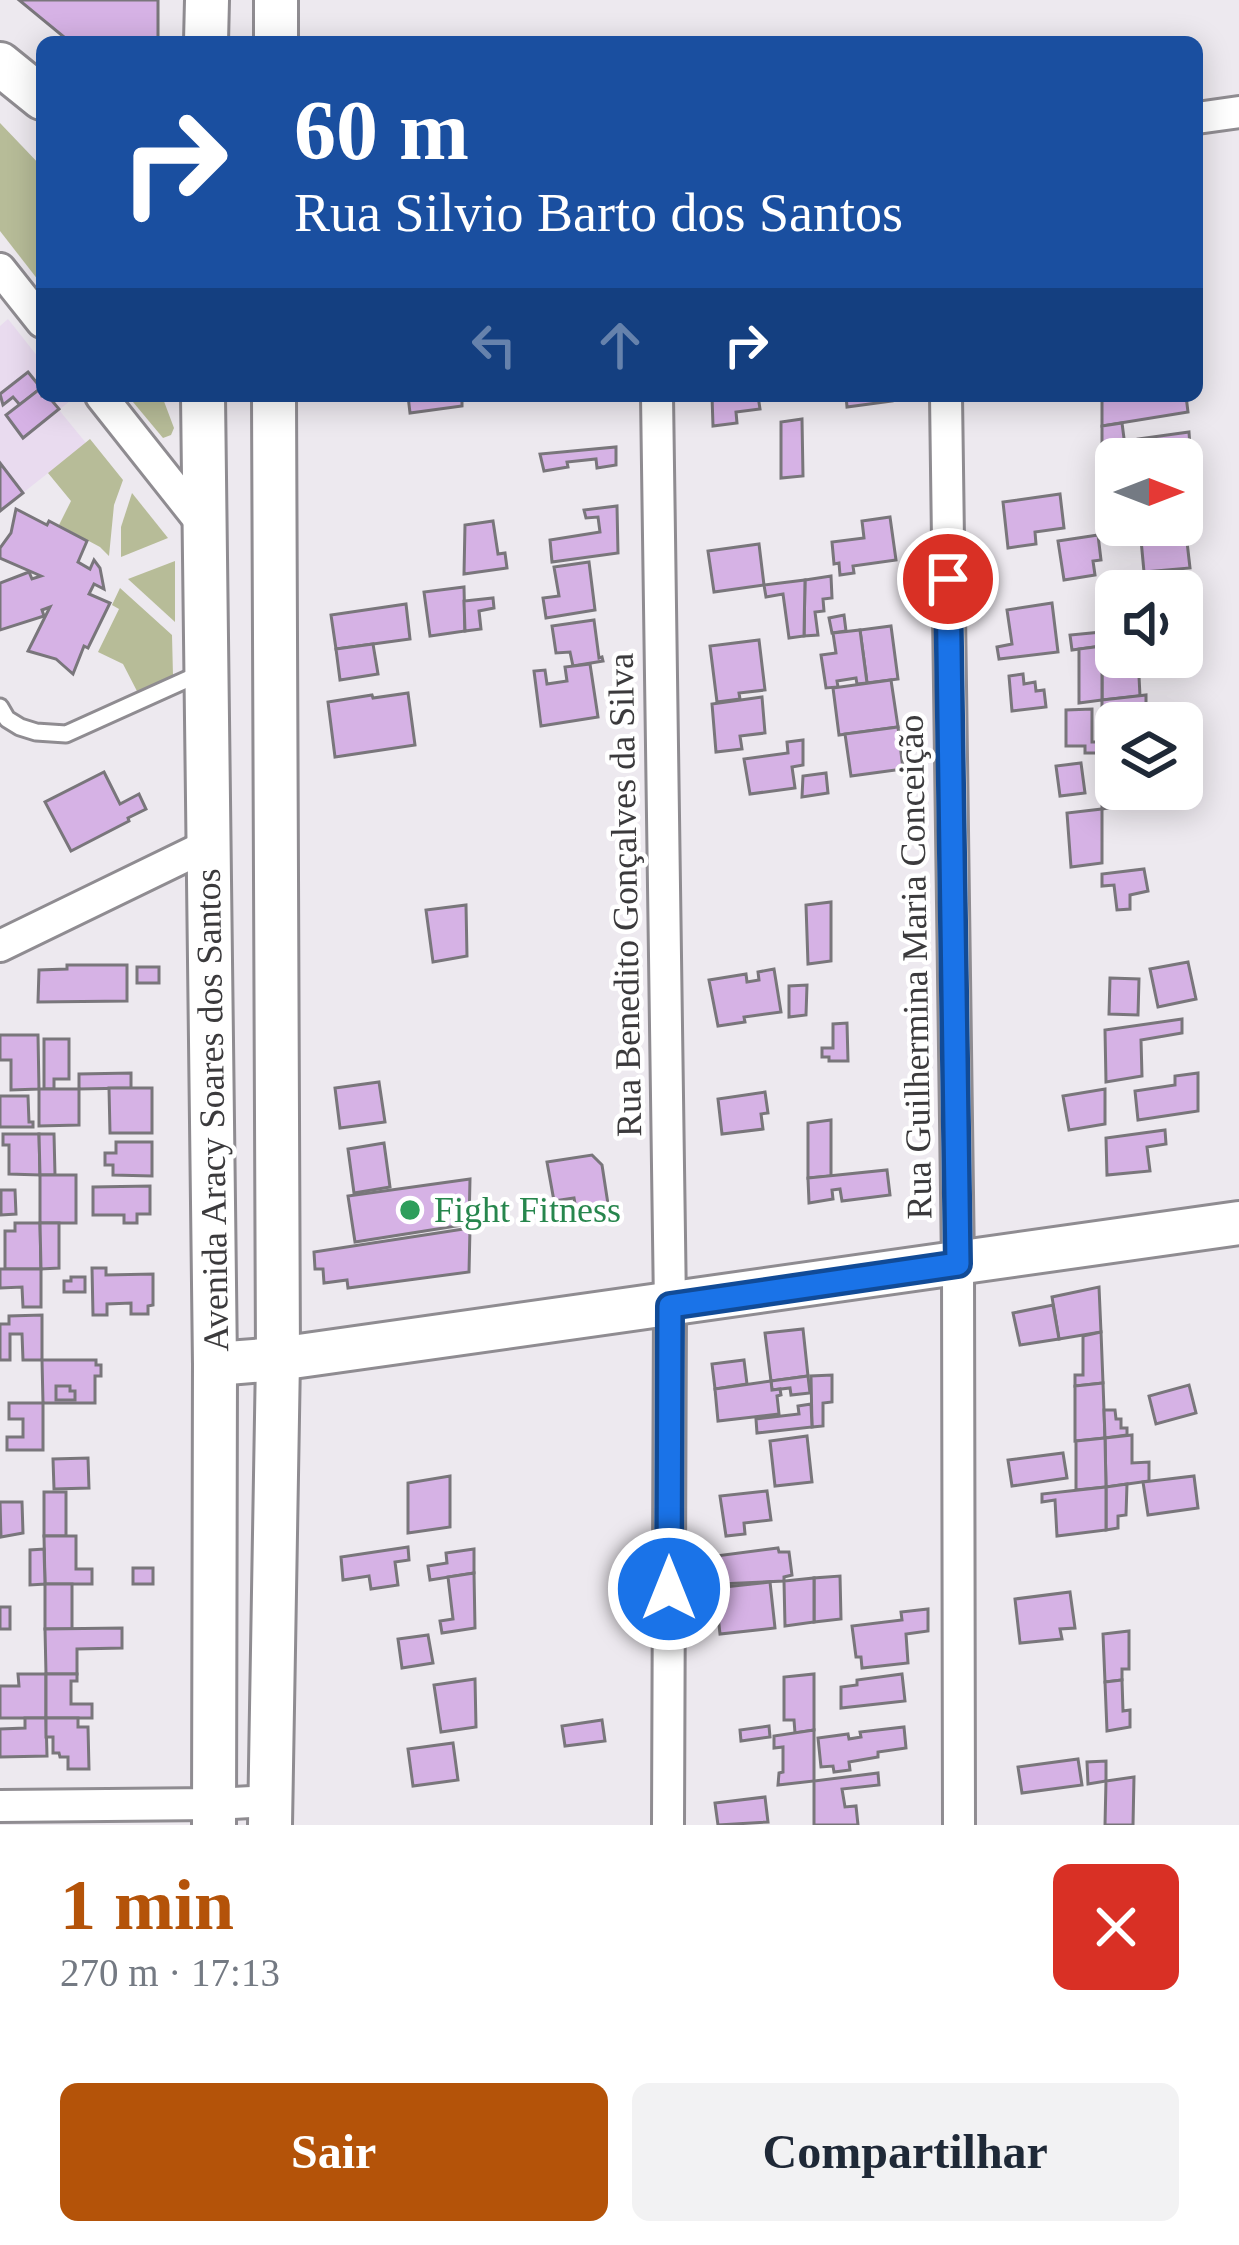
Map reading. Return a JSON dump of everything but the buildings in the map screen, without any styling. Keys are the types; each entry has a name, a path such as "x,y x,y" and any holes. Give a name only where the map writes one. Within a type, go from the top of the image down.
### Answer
{"main road":[{"path":"206,36 207,0"},
{"path":"276,0 276,36"},
{"path":"186,402 204,448"},
{"name":"Avenida Aracy Soares dos Santos","path":"203,402 214,1815"},
{"name":"Avenida Aracy Soares dos Santos","path":"270,1813 278,1360 274,402"},
{"path":"214,1364 278,1360 1239,1223"}],"street":[{"path":"1203,117 1239,112"},
{"path":"0,269 36,314"},
{"path":"105,402 204,526"},
{"name":"Rua Benedito Gonçalves da Silva","path":"657,402 670,1306 668,1825"},
{"name":"Rua Guilhermina Maria Conceição","path":"946,402 958,1264 959,1825"},
{"path":"0,946 210,844"},
{"path":"0,1806 270,1813"}],"lane":[{"path":"0,707 20,727 65,734 208,670"}],"shaded area":[{"path":"8,319 36,354 36,402 69,402 59,410 86,443 0,511 0,326"}],"green space":[{"path":"0,123 36,161 36,277 0,231"},
{"path":"133,402 164,402 174,428 163,438"},
{"path":"90,439 123,480 114,505 109,556 59,525 71,501 48,473"},
{"path":"132,493 168,538 121,557 121,527"},
{"path":"175,561 175,622 128,579"},
{"path":"120,588 172,635 173,676 139,695 123,664 98,652 119,609 112,605"}],"place":[{"name":"Fight Fitness","path":"410,1210"}],"route":[{"path":"669,1589 670,1306 958,1264 948,579"}]}
